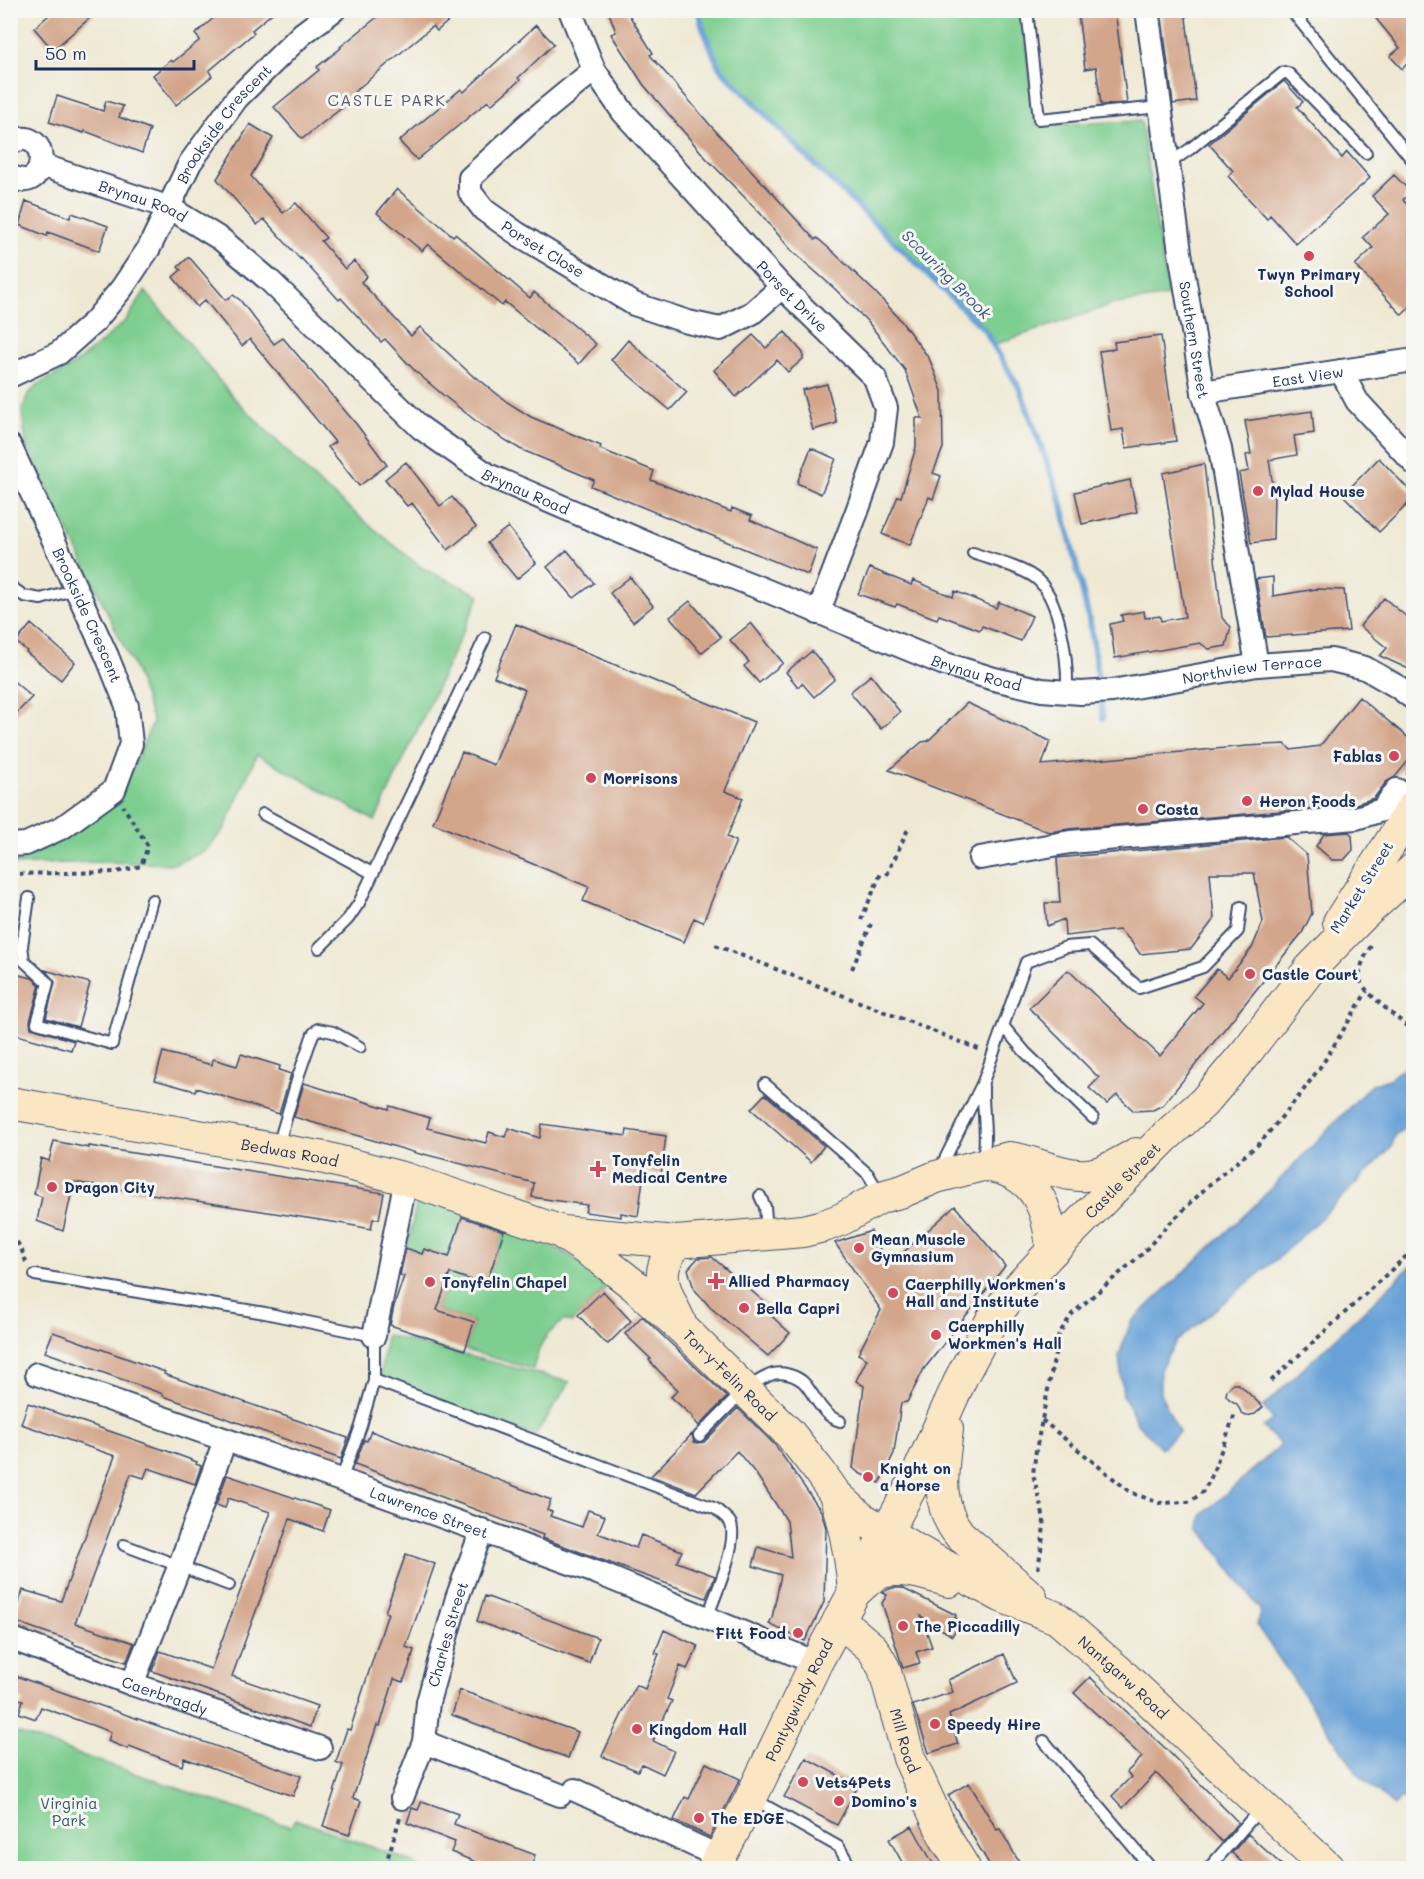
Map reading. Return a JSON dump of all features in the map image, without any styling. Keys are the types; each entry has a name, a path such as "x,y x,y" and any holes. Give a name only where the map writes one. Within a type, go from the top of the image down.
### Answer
{"main road":[{"name":"Market Street","path":"1310,969 1405,798"},
{"name":"Castle Street","path":"885,1533 917,1476 976,1348 1007,1300 1165,1137 1204,1102 1248,1050 1310,969 1365,913 1413,869"},
{"name":"Bedwas Road","path":"10,1103 325,1158 406,1179 559,1232"},
{"path":"559,1232 677,1242 803,1231 843,1219 881,1197 903,1191 936,1177 982,1164 1009,1158 1021,1159 1069,1174 1088,1175 1119,1164 1165,1137"},
{"path":"982,1164 1006,1169 1029,1185 1044,1208 1052,1251"},
{"name":"Ton-y-Felin Road","path":"559,1232 602,1260 634,1285 683,1329 790,1434 835,1494 861,1518 885,1533"},
{"path":"677,1242 667,1255 662,1270 665,1292 683,1329"},
{"path":"949,1405 941,1485 946,1514 952,1526 992,1564 1014,1595"},
{"path":"835,1494 850,1551 846,1607"},
{"path":"885,1533 907,1529 925,1530 947,1539 992,1564"},
{"name":"Nantgarw Road","path":"885,1533 1057,1618 1116,1669 1328,1869"},
{"name":"Pontygwindy Road","path":"717,1863 752,1798 816,1664 885,1533"},
{"path":"846,1607 873,1576 882,1572 894,1571 929,1575 1014,1595"},
{"name":"Mill Road","path":"846,1607 884,1668 909,1758 945,1837 964,1869"}],"street":[{"name":"Brookside Crescent","path":"10,376 59,353 95,321 122,288 149,248 190,163 237,99 302,34 334,10"},
{"name":"Porset Drive","path":"570,10 594,70 623,112 782,287 875,378 886,408 882,442 818,613"},
{"name":"Southern Street","path":"1147,10 1180,252 1203,392 1220,449 1257,665"},
{"name":"Porset Close","path":"594,70 528,124 470,178 470,192 484,210 518,234 634,303 688,322 720,329 752,312 782,287"},
{"path":"10,143 21,140 33,143 41,153 41,165 34,176 28,179 10,176"},
{"name":"Brynau Road","path":"41,165 170,208 222,240 270,281 421,428 488,475 658,548 942,663 994,679 1042,690 1074,693"},
{"name":"East View","path":"1203,392 1413,360"},
{"path":"1341,371 1357,402 1413,463"},
{"name":"Brookside Crescent","path":"10,446 107,656 127,706 131,744 114,790"},
{"name":"Northview Terrace","path":"1074,693 1112,691 1257,665 1331,660 1365,668 1398,687 1413,699"},
{"path":"10,845 26,844 63,827 114,790"},
{"path":"980,858 1070,842 1356,818 1382,810 1405,798"},
{"path":"374,1336 406,1179"},
{"name":"Lawrence Street","path":"37,1374 598,1573 816,1664"},
{"path":"132,1684 180,1565 225,1440"},
{"name":"Charles Street","path":"402,1798 424,1742 428,1702 457,1598 482,1530"},
{"name":"Caerbragdy","path":"10,1638 132,1684 320,1748"},
{"path":"424,1742 568,1793 717,1863"}],"lane":[{"path":"1027,10 1040,119 1160,107"},
{"path":"1291,10 1413,162"},
{"path":"1168,165 1284,72 1289,74 1366,153"},
{"path":"973,553 1031,575 1041,582 1059,622 1074,693"},
{"path":"10,586 24,596 41,598 76,589"},
{"path":"319,948 348,919 359,903 485,638"},
{"path":"263,814 372,873"},
{"path":"29,898 22,946 24,961 48,983 37,1023 112,1044 152,900"},
{"path":"936,1177 983,1082 1026,963 1066,947 1090,945 1139,988 1203,967 1238,932 1241,907"},
{"path":"1003,1026 1025,1052 1094,1118"},
{"path":"277,1150 313,1034 318,1029 333,1032 360,1047"},
{"path":"982,1164 986,1143 982,1101 983,1082"},
{"path":"765,1084 868,1174 881,1197"},
{"path":"760,1196 765,1206 767,1234"},
{"path":"35,1275 265,1313 374,1336 374,1380 361,1426 341,1480"},
{"path":"699,1436 746,1391 770,1374 793,1375 804,1382 826,1413 832,1419 840,1421"},
{"path":"374,1380 716,1509 730,1521 733,1535 726,1564 707,1618"},
{"path":"124,1545 229,1585"},
{"path":"1044,1741 1151,1869"},
{"path":"752,1798 838,1847 851,1869"},
{"path":"1209,1869 1263,1806"}],"path":[{"path":"10,873 117,872 141,866 148,846 114,790"},
{"path":"887,875 908,829"},
{"path":"861,920 881,873"},
{"path":"852,969 871,924"},
{"path":"715,945 993,1054"},
{"path":"1014,1595 1038,1572 1044,1519 1033,1474 1036,1450 1059,1334 1071,1314 1142,1254 1211,1183 1260,1143 1300,1095 1325,1060 1367,991 1413,1031"},
{"path":"10,1236 22,1249 27,1268 35,1275"},
{"path":"1271,1381 1413,1249"},
{"path":"1042,1420 1130,1492 1159,1503 1168,1503 1188,1502 1201,1494 1210,1480 1235,1414"},
{"path":"402,1798 400,1817 387,1860 410,1869"}],"green space":[{"path":"698,11 1022,11 1036,125 1141,121 1168,296 1111,305 993,345 983,328 809,159 719,67"},
{"path":"145,291 232,396 321,485 422,568 480,595 375,821 257,754 224,830 205,851 175,864 98,862 11,865 82,828 105,806 132,770 153,722 136,672 26,443 22,412 27,396 37,385 72,366 102,342 127,319"},
{"path":"423,1199 532,1233 612,1281 571,1323 565,1320 547,1335 540,1346 533,1369 465,1350 474,1322 437,1310 450,1273 486,1285 504,1231 463,1217 449,1257 424,1249 422,1254 407,1248 416,1206"},
{"path":"386,1335 570,1382 535,1436 380,1379"},
{"name":"Virginia Park","path":"11,1731 291,1827 295,1819 411,1861 419,1868 11,1868"}],"water":[{"path":"1413,1060 1413,1121 1395,1136 1391,1148 1278,1258 1176,1342 1160,1369 1160,1393 1179,1432 1161,1448 1138,1424 1123,1396 1119,1355 1131,1322 1254,1206 1371,1085 1389,1079"},
{"path":"1413,1264 1413,1806 1401,1798 1394,1806 1360,1777 1257,1626 1260,1610 1200,1528 1202,1515 1281,1445 1263,1427 1273,1419 1263,1407"}],"building":[{"path":"55,10 99,10 53,50 34,28"},
{"path":"223,10 276,10 252,30 254,33 209,71 212,76 176,105 153,75 200,40 195,34"},
{"path":"386,10 461,10 437,31 433,26 354,92 357,96 302,139 274,107 319,70 317,67 340,47"},
{"path":"608,10 626,10 653,53 650,55 711,126 815,240 817,238 831,250 875,292 898,317 929,358 942,391 943,448 933,473 941,476 933,499 929,497 910,545 882,534 898,496 901,497 916,447 916,418 922,418 905,370 868,322 791,250 760,213 706,158 643,84 611,34 616,32"},
{"path":"1088,10 1115,10 1127,103 1101,105 1096,67 1085,69 1078,14 1089,12"},
{"path":"1161,10 1185,10 1196,101 1173,104"},
{"path":"1369,10 1413,10 1413,63 1411,60 1402,69 1390,56 1400,48"},
{"path":"536,25 554,44 518,78 520,80 491,105 488,101 417,160 399,141 461,89 464,92"},
{"path":"1284,81 1303,102 1297,107 1342,158 1347,152 1370,178 1296,244 1270,215 1267,219 1228,176 1233,171 1209,144"},
{"path":"57,96 103,111 106,101 123,106 119,117 150,129 142,153 85,131 84,133 49,122"},
{"path":"250,124 273,138 251,176 283,213 296,203 326,238 321,241 345,269 354,261 367,276 361,282 411,336 420,327 475,378 531,417 654,471 651,480 731,512 732,508 752,516 750,520 817,550 808,575 591,486 594,480 520,449 481,425 443,395 415,371 385,339 381,342 264,219 257,225 217,179"},
{"path":"1394,175 1411,192 1403,200 1413,211 1413,304 1402,315 1355,265 1373,248 1363,237 1389,214 1372,196"},
{"path":"397,189 453,236 455,234 530,298 534,292 596,344 579,364 505,302 502,306 428,244 422,251 377,213"},
{"path":"26,201 70,218 72,213 108,226 99,251 48,232 47,236 19,225"},
{"path":"189,257 226,300 233,295 240,300 274,344 283,338 357,425 387,465 359,486 328,447 335,442 250,339 242,346 205,300 197,307 173,277 181,270 178,267"},
{"path":"785,332 803,353 803,359 788,372 777,360 736,397 714,370 753,335 766,348"},
{"path":"1161,336 1176,441 1126,448 1123,429 1111,431 1099,351 1115,349 1114,342"},
{"path":"628,340 687,392 670,410 611,360"},
{"path":"827,384 837,423 813,430 802,390"},
{"path":"1312,411 1314,433 1294,436 1297,455 1269,460 1274,493 1273,540 1251,543 1239,473 1249,471 1246,455 1251,454 1245,421"},
{"path":"811,448 836,459 821,494 797,483"},
{"path":"1379,458 1413,494 1413,499 1379,532 1343,495"},
{"path":"406,462 440,506 452,497 476,527 448,550 412,503 407,506 385,479"},
{"path":"1204,464 1222,618 1231,627 1226,646 1209,649 1200,643 1115,658 1110,624 1123,621 1121,615 1144,611 1145,618 1160,616 1161,621 1185,617 1163,473"},
{"path":"1130,480 1137,512 1082,524 1075,492"},
{"path":"508,527 536,563 517,579 487,543"},
{"path":"567,550 594,583 574,598 547,567"},
{"path":"870,568 911,585 913,580 953,597 955,591 996,608 999,602 1032,616 1021,641 982,626 980,630 939,615 937,619 897,604 895,607 858,594"},
{"path":"630,577 653,606 633,622 610,593"},
{"path":"1273,577 1273,596 1316,589 1344,590 1349,631 1266,637 1256,579"},
{"path":"1384,598 1413,622 1413,671 1380,656 1387,648 1360,626"},
{"path":"690,601 721,637 701,653 670,617"},
{"path":"751,623 783,663 759,683 744,666 749,662 730,640"},
{"path":"31,624 75,662 61,680 16,642"},
{"name":"Morrisons","path":"516,624 754,722 725,791 743,798 727,837 736,841 703,922 694,918 684,942 583,901 589,887 433,823 462,752 494,765 525,690 494,677"},
{"path":"812,651 835,679 814,697 802,683 798,687 786,672"},
{"path":"871,675 900,712 881,729 850,692"},
{"path":"10,678 32,697 10,720"},
{"path":"1359,697 1411,740 1413,755 1395,777 1386,782 1374,798 1353,805 1049,832 889,770 922,742 928,741 967,703 1050,741 1042,765 1247,746 1285,744 1291,750 1320,746"},
{"path":"1349,832 1352,835 1353,850 1344,860 1332,860 1316,846 1324,834"},
{"name":"Castle Court","path":"1286,837 1307,855 1312,913 1302,933 1163,1105 1153,1110 1134,1111 1117,1095 1107,1104 1089,1088 1099,1078 1029,1008 1068,970 1160,1056 1203,1003 1194,996 1217,969 1228,978 1252,948 1263,922 1254,873 1210,873 1214,919 1191,949 1140,954 1119,930 1065,936 1064,919 1047,926 1045,903 1060,903 1057,858"},
{"path":"45,970 90,983 78,1027 46,1018 55,982"},
{"path":"10,973 32,978 40,985 30,1021 31,1028 74,1041 71,1050 10,1033"},
{"path":"163,1052 212,1065 213,1059 237,1066 241,1054 280,1066 279,1070 291,1074 279,1114 196,1088 195,1091 155,1080"},
{"path":"304,1083 389,1109 390,1106 430,1118 427,1128 486,1143 489,1132 505,1137 508,1128 540,1138 542,1124 626,1136 627,1130 666,1136 661,1175 644,1172 638,1216 621,1213 621,1217 585,1212 587,1205 532,1197 534,1183 423,1155 294,1117"},
{"path":"765,1094 824,1146 811,1162 751,1109"},
{"path":"54,1141 384,1193 379,1219 373,1219 371,1229 74,1182 63,1231 37,1221 42,1197 34,1194 41,1158 49,1161"},
{"path":"955,1206 1005,1266 924,1369 907,1402 901,1403 894,1453 880,1483 853,1468 864,1386 856,1381 867,1359 858,1354 881,1310 835,1243 871,1231 888,1266"},
{"name":"Tonyfelin Chapel","path":"462,1217 504,1231 486,1285 450,1273 437,1310 474,1322 465,1350 390,1325 404,1276 400,1275 406,1248 422,1254 424,1249 449,1257"},
{"path":"712,1257 769,1306 765,1310 790,1333 768,1356 711,1308 694,1289 688,1269 698,1258"},
{"path":"603,1291 631,1321 608,1344 578,1315"},
{"path":"642,1316 727,1397 699,1426 693,1417 671,1397 678,1390 625,1334"},
{"path":"53,1332 165,1372 164,1374 348,1438 341,1459 45,1352"},
{"path":"1233,1384 1242,1387 1263,1407 1255,1414 1246,1416 1242,1414 1237,1404 1226,1395 1227,1390"},
{"path":"28,1403 170,1452 197,1462 196,1464 201,1466 195,1484 148,1468 144,1478 131,1474 75,1623 134,1643 126,1662 10,1620 10,1604 18,1606 23,1590 61,1601 115,1456 21,1424"},
{"path":"738,1408 775,1445 821,1511 826,1528 824,1602 805,1641 769,1624 781,1575 753,1566 758,1547 791,1557 787,1521 756,1474 737,1451 696,1493 651,1476 692,1434 694,1442 704,1442"},
{"path":"371,1431 551,1500 547,1510 552,1512 550,1516 582,1527 588,1510 605,1516 598,1533 636,1548 641,1535 682,1551 677,1562 715,1576 706,1598 542,1538 543,1535 355,1464 364,1440 367,1441"},
{"path":"227,1475 330,1510 323,1531 290,1519 232,1676 317,1706 310,1727 152,1671 160,1651 211,1669 270,1512 228,1498 225,1508 216,1505"},
{"path":"406,1554 435,1564 406,1647 414,1650 409,1667 403,1682 394,1679 380,1726 377,1725 353,1798 361,1801 349,1835 323,1826 343,1765 336,1762 347,1729 350,1730 388,1613 385,1612"},
{"name":"The Piccadilly","path":"892,1588 902,1588 956,1615 955,1618 961,1621 952,1636 921,1616 932,1647 916,1652 920,1663 903,1668 882,1603 887,1595 882,1592"},
{"path":"485,1596 598,1638 589,1663 477,1621"},
{"path":"664,1630 698,1646 687,1669 680,1666 667,1699 672,1701 653,1741 674,1751 663,1774 642,1764 638,1771 602,1756 636,1685 645,1689 659,1654 655,1653"},
{"path":"1004,1654 1017,1683 949,1715 958,1744 929,1753 913,1705 953,1692 948,1680"},
{"path":"10,1674 301,1776 293,1796 184,1758 182,1766 129,1746 128,1749 108,1741 111,1732 41,1707 36,1719 19,1713 23,1700 10,1696"},
{"path":"1090,1677 1238,1822 1222,1842 1156,1773 1123,1808 1112,1796 1131,1777 1127,1772 1142,1757 1074,1693"},
{"path":"460,1690 578,1732 568,1758 452,1715"},
{"path":"806,1758 858,1786 837,1825 784,1797"},
{"path":"706,1763 740,1779 710,1837 674,1820 685,1797 689,1799"},
{"path":"969,1783 1023,1869 992,1869 948,1795"},
{"path":"422,1801 458,1814 454,1824 535,1855 530,1869 493,1869 451,1852 455,1842 407,1823 412,1808 418,1810"},
{"path":"912,1826 936,1869 906,1869 889,1839"},
{"path":"1248,1834 1286,1869 1249,1869 1232,1853"}],"waterway":[{"name":"Scouring Brook","path":"698,10 719,67 809,159 983,328 1020,389 1061,501 1091,628 1099,687"},
{"name":"Scouring Brook","path":"1100,697 1103,718"}],"place":[{"name":"Twyn Primary School","path":"1309,256"},
{"name":"Mylad House","path":"1258,491"},
{"name":"Fablas","path":"1394,756"},
{"name":"Morrisons","path":"591,778"},
{"name":"Heron Foods","path":"1247,801"},
{"name":"Costa","path":"1143,809"},
{"name":"Castle Court","path":"1250,974"},
{"name":"Tonyfelin Medical Centre","path":"598,1169"},
{"name":"Dragon City","path":"52,1187"},
{"name":"Mean Muscle Gymnasium","path":"859,1248"},
{"name":"Allied Pharmacy","path":"716,1281"},
{"name":"Tonyfelin Chapel","path":"430,1282"},
{"name":"Caerphilly Workmen's Hall and Institute","path":"893,1293"},
{"name":"Bella Capri","path":"744,1308"},
{"name":"Caerphilly Workmen's Hall","path":"936,1335"},
{"name":"Knight on a Horse","path":"868,1477"},
{"name":"The Piccadilly","path":"903,1626"},
{"name":"Fitt Food","path":"798,1633"},
{"name":"Speedy Hire","path":"935,1724"},
{"name":"Kingdom Hall","path":"637,1729"},
{"name":"Vets4Pets","path":"803,1782"},
{"name":"Domino's","path":"839,1801"},
{"name":"The EDGE","path":"699,1818"}],"district":[{"name":"CASTLE PARK","path":"387,99"}]}
